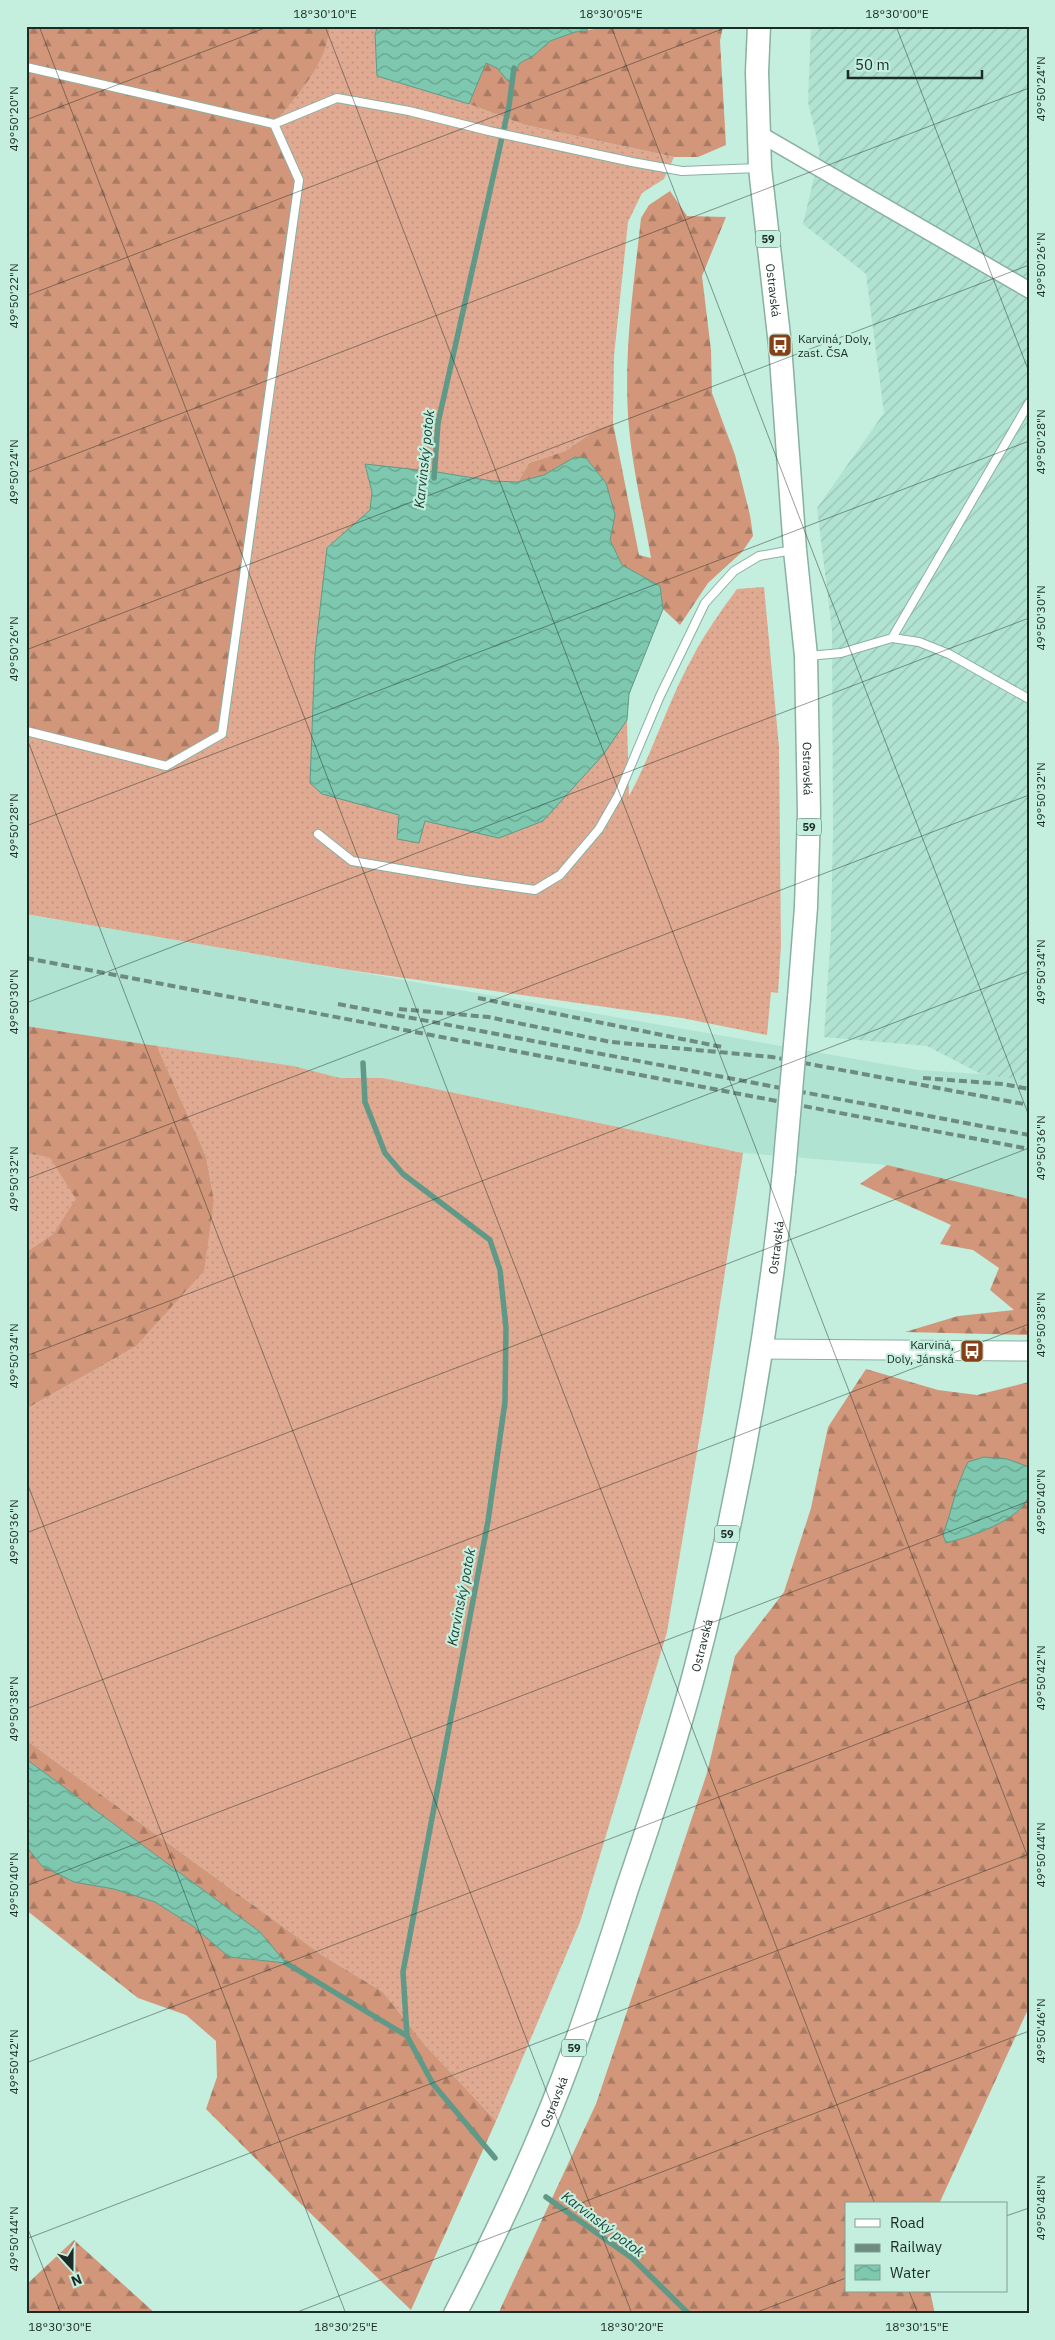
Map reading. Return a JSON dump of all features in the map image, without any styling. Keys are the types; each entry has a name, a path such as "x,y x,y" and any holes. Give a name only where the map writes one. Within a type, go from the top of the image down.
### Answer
{"main road":[{"name":"Ostravská","path":"455,2314 507,2209 574,2048 656,1803 682,1716 717,1582 762,1349 775,1256 799,998 806,907 809,823 806,656 795,550 780,345 760,168 758,133 759,26"}],"street":[{"path":"758,133 1029,290"},
{"path":"762,1349 1029,1351"}],"lane":[{"path":"26,67 274,124 337,98 409,111 489,131 682,171 760,168"},
{"path":"26,730 166,766 222,734 299,180 274,124"},
{"path":"892,638 1029,403"},
{"path":"318,834 352,861 436,876 535,890 560,875 600,829 618,796 660,696 705,603 734,571 759,556 795,550"},
{"path":"806,656 841,653 892,638 918,642 949,654 1029,699"}],"shaded area":[{"path":"330,26 378,26 375,34 377,76 469,104 525,125 674,157 664,179 642,193 628,222 614,356 613,423 597,429 565,451 529,463 518,482 492,481 437,472 365,465 372,492 370,510 327,548 315,653 310,783 399,815 397,839 425,821 499,838 578,783 627,720 629,796 682,677 712,624 737,589 764,587 779,747 781,945 778,993 771,992 767,1035 682,1018 342,969 26,914 26,730 274,124 301,90 316,67 323,54"},
{"path":"811,26 1029,26 1029,1081 981,1074 927,1046 824,1037 831,931 833,829 832,630 817,508 884,413 866,274 803,224 820,152 808,102"},
{"path":"26,914 918,1070 981,1074 1029,1081 1029,1199 887,1165 743,1153 383,1078 340,1078 157,1046 26,1026"},
{"path":"157,1046 293,1066 340,1078 383,1078 743,1153 704,1410 667,1632 580,1922 496,2121 425,2045 383,1992 322,1955 26,1740 26,1409 135,1347 214,1200 206,1156"},
{"path":"26,1153 50,1158 77,1199 53,1234 26,1252"}],"green space":[{"path":"26,26 330,26 323,54 317,67 310,79 274,124 299,180 222,734 166,766 26,730"},
{"path":"614,26 723,26 720,41 726,145 698,157 674,157 525,125 469,104 486,63 497,68 509,82 520,63 533,56 550,41 575,32"},
{"path":"670,191 687,216 726,217 702,276 711,350 712,393 735,455 750,515 753,536 742,552 708,583 680,625 663,609 660,586 622,565 610,540 615,515 606,483 586,458 544,475 518,482 529,463 565,451 597,429 613,423 639,555 651,558 634,469 628,415 627,366 641,218 649,205"},
{"path":"26,1026 157,1046 206,1156 214,1200 204,1271 135,1347 26,1409 26,1252 53,1234 76,1199 50,1158 26,1153"},
{"path":"887,1165 1029,1199 1029,1335 905,1332 958,1316 1014,1310 990,1290 999,1268 973,1250 940,1244 951,1225 860,1184"},
{"path":"866,1369 938,1390 977,1395 1029,1382 1029,2007 940,2202 845,2202 845,2292 930,2292 935,2314 498,2314 596,2104 707,1773 735,1656 784,1592 811,1508 828,1427"},
{"path":"26,1740 322,1955 383,1992 425,2045 496,2121 411,2310 206,2109 217,2077 216,2041 186,2015 138,1998 26,1910 26,1846 42,1866 74,1882 114,1889 155,1902 193,1926 229,1957 285,1963 260,1932 26,1759"},
{"path":"74,2240 156,2314 26,2314 26,2285"}],"water":[{"path":"378,26 588,26 587,31 575,32 550,41 533,56 520,63 509,82 497,68 486,63 469,104 377,76 375,34"},
{"path":"575,457 586,458 606,483 615,515 610,540 622,565 660,586 663,609 629,694 627,720 603,755 543,821 499,838 425,821 419,843 397,839 399,815 322,794 310,783 315,653 327,548 370,510 372,492 365,464 437,472 492,481 518,482 544,475"},
{"path":"984,1457 1007,1459 1029,1467 1029,1495 1016,1513 1005,1520 968,1537 946,1543 943,1535 964,1471 968,1462"},
{"path":"26,1759 260,1932 286,1963 229,1957 193,1926 155,1902 114,1889 74,1882 42,1866 26,1846"}],"waterway":[{"name":"Karvinský potok","path":"434,478 438,423 509,106 514,68"},
{"name":"Karvinský potok","path":"363,1063 365,1102 385,1153 403,1174 490,1240 500,1270 506,1328 505,1402 488,1521 403,1972 407,2036 433,2084 495,2158"},
{"path":"286,1963 407,2036"},
{"name":"Karvinský potok","path":"546,2197 632,2258 689,2314"}],"railway":[{"path":"26,958 1029,1149"},
{"path":"478,998 722,1047"},
{"path":"338,1004 1029,1135"},
{"path":"399,1009 488,1017 611,1042 772,1057 1029,1105"},
{"path":"923,1078 1003,1084 1029,1089"}],"place":[{"name":"Karviná, Doly, zast. ČSA","path":"780,345"},
{"name":"Karviná, Doly, Jánská","path":"972,1351"}]}
